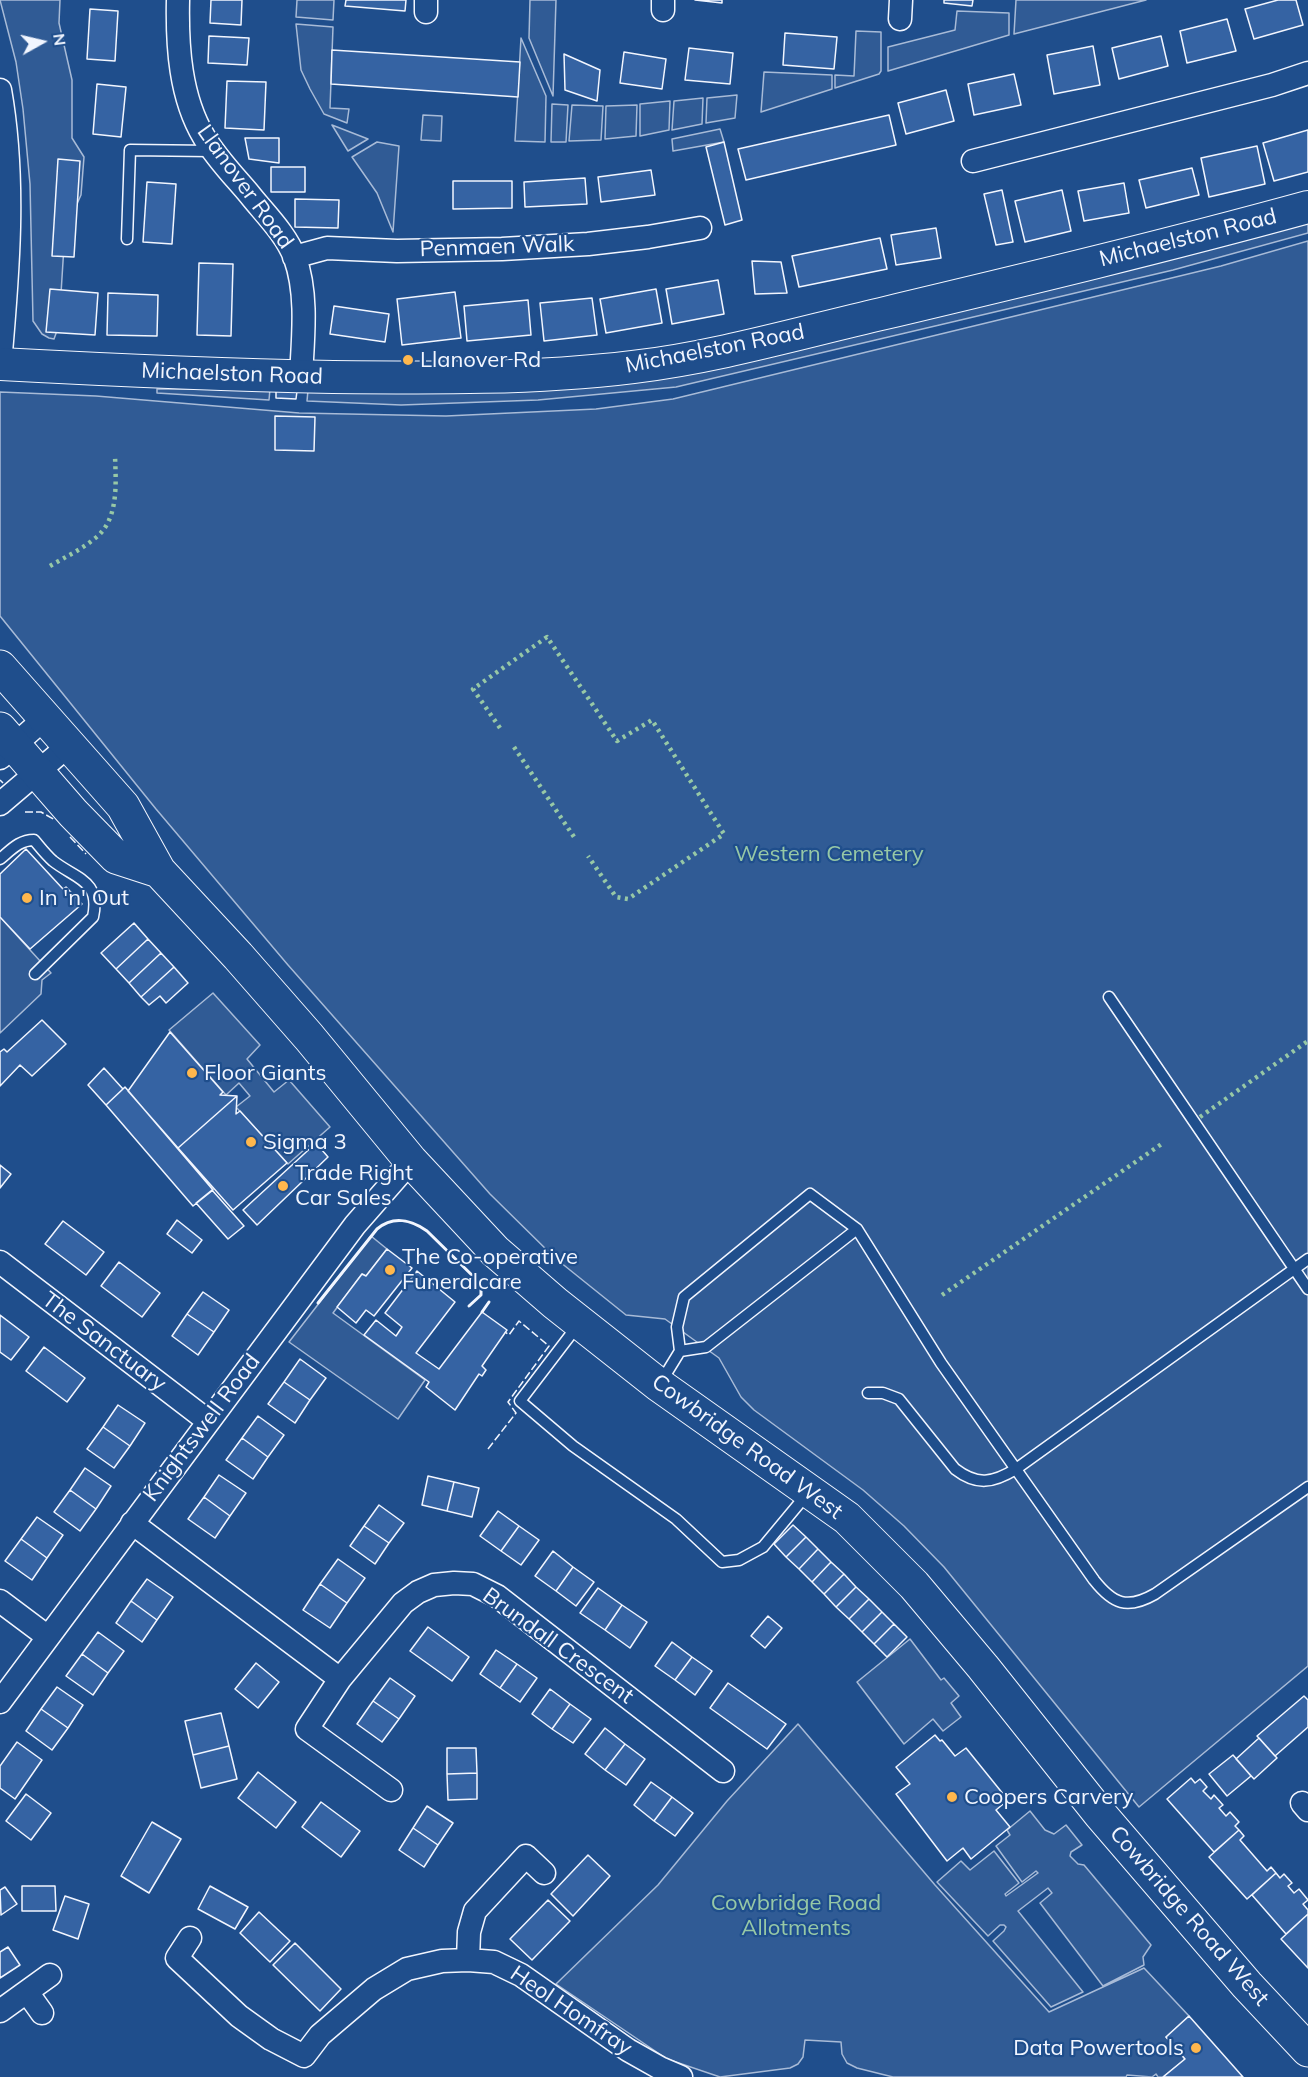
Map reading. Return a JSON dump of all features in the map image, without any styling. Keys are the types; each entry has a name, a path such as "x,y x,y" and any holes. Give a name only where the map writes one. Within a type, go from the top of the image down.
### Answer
{"highway":[{"name":"Cowbridge Road West","path":"0,667 123,806 159,871 285,1010 411,1161 495,1251 580,1323 659,1385 847,1518 914,1586 983,1667 1100,1814 1246,1985 1308,2050"},
{"name":"Cowbridge Road West","path":"5,744 38,773 116,857 159,871"}],"street":[{"name":"Llanover Road","path":"178,0 178,28 184,81 189,103 204,138 282,235 294,257 301,280 303,309 301,376"},
{"path":"974,161 1308,74"},
{"path":"0,90 7,147 8,200 7,288 0,364"},
{"name":"Michaelston Road","path":"0,364 396,378 600,370 673,361 1089,264 1308,207"},
{"name":"Penmaen Walk","path":"294,257 327,248 397,251 502,249 588,244 700,228"},
{"path":"5,744 45,718"},
{"path":"0,804 68,746"},
{"name":"Knightswell Road","path":"0,1702 355,1225 411,1161"},
{"name":"The Sanctuary","path":"0,1262 208,1421"},
{"path":"132,1523 340,1679"},
{"name":"Brundall Crescent","path":"391,1790 308,1729 340,1679 403,1603 418,1592 434,1586 454,1583 473,1584 497,1596 723,1771"},
{"path":"0,1601 48,1637"},
{"path":"468,1960 469,1932 476,1911 526,1856 544,1873"},
{"name":"Heol Homfray","path":"190,1938 177,1958 239,2016 271,2039 304,2056 320,2034 354,2004 382,1984 407,1970 442,1961 468,1960 494,1962 521,1975 659,2073 681,2077"},
{"path":"0,2012 50,1975"},
{"path":"27,1992 42,2013"}],"lane":[{"path":"127,239 130,150 215,151"},
{"path":"0,859 19,843 34,840 53,861 79,876 94,895 93,917 35,974"},
{"path":"1109,997 1308,1289"},
{"path":"659,1385 680,1351 677,1327 684,1297 810,1194 857,1229 941,1363 1105,1594 1115,1601 1125,1604 1138,1602 1155,1594 1308,1486"},
{"path":"680,1351 706,1347 857,1229"},
{"path":"868,1393 884,1393 899,1399 955,1469 979,1481 991,1481 1016,1469 1308,1259"},
{"path":"580,1323 520,1401 573,1446 676,1519 722,1562 739,1560 763,1547 808,1491"}],"shaded area":[{"path":"0,0 60,0 59,23 72,80 72,138 84,157 81,195 65,230 59,325 54,339 42,334 33,321 30,184 23,109 16,62"},
{"path":"297,0 334,0 333,20 296,17"},
{"path":"530,0 556,0 553,96 529,38"},
{"path":"1016,0 1146,0 1014,34"},
{"path":"957,11 1009,13 1009,35 888,71 888,47 955,30"},
{"path":"296,24 333,27 330,108 349,109 347,123 324,114 310,89 301,70"},
{"path":"856,31 881,32 881,71 879,74 835,88 835,75 854,76"},
{"path":"521,38 546,96 545,142 515,141"},
{"path":"764,72 832,75 832,89 761,112"},
{"path":"737,95 735,118 706,123 707,98"},
{"path":"703,98 702,124 672,130 674,101"},
{"path":"670,101 669,130 640,136 640,104"},
{"path":"552,104 568,105 566,142 551,142"},
{"path":"572,105 603,106 601,140 569,141"},
{"path":"637,105 636,136 605,139 606,106"},
{"path":"423,115 442,116 441,141 421,140"},
{"path":"332,125 368,139 348,151"},
{"path":"720,129 724,142 673,151 672,139"},
{"path":"377,142 399,146 393,232 377,193 352,157"},
{"path":"1308,221 1308,233 1173,270 676,387 538,400 401,405 307,401 308,390 425,393 536,387"},
{"name":"Western Cemetery","path":"1308,241 1308,1666 1139,1807 944,1567 904,1526 863,1490 754,1410 741,1397 719,1358 665,1319 626,1315 555,1258 490,1194 288,965 156,809 0,616 0,392 96,396 299,413 446,416 596,409 673,399 1221,266"},
{"path":"157,389 270,389 269,400 157,393"},
{"path":"0,917 51,973 42,980 41,994 0,1033"},
{"path":"213,993 260,1045 247,1059 274,1092 289,1080 330,1127 288,1164 236,1107 250,1096 239,1083 226,1095 169,1030"},
{"path":"371,1236 387,1249 366,1276 362,1274 333,1313 425,1380 398,1419 289,1342"},
{"path":"910,1639 941,1680 944,1678 959,1696 951,1703 961,1717 943,1731 933,1719 904,1744 857,1682"},
{"name":"Cowbridge Road Allotments","path":"798,1724 935,1885 1049,2012 1144,1968 1189,2016 1166,2037 1185,2059 1163,2077 1158,2077 1156,2074 1152,2077 1127,2075 1126,2077 893,2077 857,2068 847,2063 842,2054 841,2042 805,2040 803,2057 798,2064 790,2068 720,2077 667,2059 556,1984 658,1885 727,1801"},
{"path":"1030,1811 1045,1830 1054,1834 1066,1825 1082,1845 1071,1852 1070,1856 1078,1864 1084,1865 1151,1945 1143,1957 1144,1965 1103,1986 1040,1903 1052,1893 1048,1888 1018,1911 1083,1992 1051,2007 993,1941 1006,1927 1000,1925 988,1936 937,1882 961,1861 970,1870 994,1851 1019,1883 1005,1894 1006,1896 1038,1873 1036,1871 1022,1882 996,1846 1010,1835 1007,1830"}],"building":[{"path":"211,0 242,0 241,25 210,23"},
{"path":"346,0 406,0 405,11 345,6"},
{"path":"695,0 722,0 722,3"},
{"path":"944,0 973,0 972,6 944,3"},
{"path":"1278,0 1296,0 1303,25 1254,39 1245,9"},
{"path":"90,9 118,11 115,61 87,59"},
{"path":"1227,19 1236,51 1187,63 1180,31"},
{"path":"785,33 837,37 834,69 783,65"},
{"path":"209,36 249,38 247,65 208,63"},
{"path":"1161,36 1168,66 1119,79 1112,48"},
{"path":"1093,46 1100,85 1054,94 1047,55"},
{"path":"689,48 733,53 730,84 685,80"},
{"path":"332,50 520,62 518,97 331,84"},
{"path":"624,52 666,59 662,89 620,83"},
{"path":"564,54 600,70 597,101 565,90"},
{"path":"1014,74 1021,105 974,115 968,84"},
{"path":"227,81 266,82 264,130 225,128"},
{"path":"97,84 126,87 121,137 93,134"},
{"path":"946,90 954,121 906,134 898,103"},
{"path":"889,115 896,145 746,180 738,149"},
{"path":"1308,130 1308,172 1274,181 1263,143"},
{"path":"245,138 279,138 279,163 249,159"},
{"path":"724,142 742,220 725,225 706,147"},
{"path":"1257,146 1265,184 1209,197 1201,158"},
{"path":"58,159 80,161 74,257 52,256"},
{"path":"271,167 305,167 305,192 271,192"},
{"path":"1192,168 1199,195 1146,208 1139,180"},
{"path":"651,170 655,195 601,202 598,177"},
{"path":"585,178 587,204 525,207 524,182"},
{"path":"453,181 512,181 512,208 453,209"},
{"path":"147,182 176,184 172,244 143,242"},
{"path":"1124,183 1129,213 1084,221 1078,191"},
{"path":"1002,190 1013,242 996,245 984,194"},
{"path":"1062,190 1071,231 1025,242 1015,201"},
{"path":"295,199 339,200 338,228 295,227"},
{"path":"936,228 941,258 896,265 891,235"},
{"path":"880,238 887,269 799,287 792,256"},
{"path":"752,261 781,262 787,293 755,294"},
{"path":"199,263 233,264 231,336 197,335"},
{"path":"718,280 724,314 672,324 666,289"},
{"path":"50,289 98,293 95,335 46,332"},
{"path":"656,289 662,323 606,333 600,299"},
{"path":"455,292 461,338 402,345 397,299"},
{"path":"108,293 158,295 157,336 107,335"},
{"path":"592,298 597,335 544,341 540,303"},
{"path":"528,300 531,335 467,341 464,306"},
{"path":"334,306 389,314 385,342 330,334"},
{"path":"276,390 297,391 296,399 276,398"},
{"path":"275,416 315,417 314,451 275,450"},
{"path":"26,849 63,889 66,887 82,904 30,949 0,917 0,874"},
{"path":"134,923 148,939 116,969 101,953"},
{"path":"148,939 161,953 129,983 116,969"},
{"path":"161,953 174,967 141,997 129,983"},
{"path":"174,967 188,983 166,1003 160,996 149,1005 141,997"},
{"path":"42,1020 66,1044 32,1076 20,1065 0,1086 0,1052 4,1049 7,1052"},
{"path":"170,1032 223,1092 220,1095 237,1096 178,1148 128,1091"},
{"path":"104,1068 123,1089 106,1105 88,1085"},
{"path":"125,1087 213,1190 193,1206 106,1105"},
{"path":"237,1096 236,1114 240,1111 287,1163 233,1210 178,1148"},
{"path":"316,1143 328,1157 257,1225 243,1210"},
{"path":"0,1165 11,1174 0,1188"},
{"path":"212,1190 244,1226 228,1239 196,1203"},
{"path":"177,1220 202,1240 192,1253 167,1234"},
{"path":"63,1221 104,1252 86,1275 45,1244"},
{"path":"387,1249 412,1268 374,1316 366,1310 356,1323 337,1307 362,1274 366,1276"},
{"path":"119,1262 160,1293 142,1317 101,1286"},
{"path":"417,1271 455,1302 416,1353 439,1369 482,1312 507,1330 482,1366 486,1370 482,1376 479,1374 455,1410 426,1387 429,1382 364,1335 376,1320 396,1336 402,1327 385,1313"},
{"path":"203,1292 229,1310 214,1332 187,1314"},
{"path":"187,1314 214,1332 198,1355 172,1336"},
{"path":"0,1315 29,1337 11,1360 0,1352"},
{"path":"44,1347 85,1378 67,1402 26,1371"},
{"path":"300,1359 326,1378 310,1400 284,1382"},
{"path":"284,1382 310,1400 295,1423 268,1404"},
{"path":"118,1405 145,1423 130,1446 103,1427"},
{"path":"258,1416 284,1435 268,1457 242,1438"},
{"path":"103,1427 130,1446 114,1468 87,1449"},
{"path":"242,1438 268,1457 253,1479 226,1460"},
{"path":"85,1468 111,1486 96,1509 70,1490"},
{"path":"219,1475 246,1493 230,1516 204,1497"},
{"path":"428,1476 454,1482 447,1511 422,1505"},
{"path":"454,1482 479,1488 472,1517 447,1511"},
{"path":"70,1490 96,1509 80,1531 54,1512"},
{"path":"204,1497 230,1516 215,1538 188,1519"},
{"path":"379,1505 404,1523 389,1543 364,1526"},
{"path":"498,1511 519,1526 501,1551 480,1536"},
{"path":"37,1517 63,1535 47,1558 21,1539"},
{"path":"793,1525 806,1537 786,1557 774,1544"},
{"path":"364,1526 389,1543 375,1564 350,1546"},
{"path":"519,1526 539,1540 521,1565 501,1551"},
{"path":"806,1537 818,1549 799,1569 786,1557"},
{"path":"21,1539 47,1558 32,1580 5,1561"},
{"path":"818,1549 831,1562 812,1582 799,1569"},
{"path":"553,1551 573,1567 556,1591 535,1576"},
{"path":"338,1559 365,1578 347,1603 320,1584"},
{"path":"831,1562 844,1574 824,1594 812,1582"},
{"path":"573,1567 594,1582 576,1606 556,1591"},
{"path":"844,1574 856,1587 836,1607 824,1594"},
{"path":"147,1579 173,1597 157,1620 131,1601"},
{"path":"320,1584 347,1603 330,1628 303,1610"},
{"path":"856,1587 869,1599 849,1619 836,1607"},
{"path":"598,1588 622,1605 605,1630 580,1613"},
{"path":"869,1599 882,1612 862,1632 849,1619"},
{"path":"131,1601 157,1620 142,1642 116,1623"},
{"path":"622,1605 647,1622 630,1648 605,1630"},
{"path":"882,1612 894,1624 874,1644 862,1632"},
{"path":"768,1616 782,1628 765,1648 751,1636"},
{"path":"894,1624 907,1637 887,1657 874,1644"},
{"path":"428,1627 469,1657 452,1681 410,1651"},
{"path":"98,1632 124,1651 108,1673 82,1654"},
{"path":"672,1642 692,1657 675,1680 655,1666"},
{"path":"496,1650 517,1664 500,1688 480,1674"},
{"path":"82,1654 108,1673 93,1695 66,1676"},
{"path":"692,1657 712,1671 695,1695 675,1680"},
{"path":"256,1663 279,1682 258,1708 235,1689"},
{"path":"517,1664 537,1678 520,1702 500,1688"},
{"path":"390,1678 415,1696 399,1719 373,1701"},
{"path":"728,1683 786,1724 767,1749 710,1708"},
{"path":"57,1687 83,1705 68,1728 41,1709"},
{"path":"550,1689 570,1704 552,1729 532,1714"},
{"path":"1304,1696 1308,1700 1308,1727 1275,1756 1257,1736"},
{"path":"373,1701 399,1719 382,1742 357,1724"},
{"path":"570,1704 591,1719 573,1743 552,1729"},
{"path":"41,1709 68,1728 52,1750 26,1731"},
{"path":"221,1713 229,1746 193,1755 185,1721"},
{"path":"605,1728 625,1744 605,1770 585,1754"},
{"name":"Coopers Carvery","path":"935,1735 955,1756 966,1748 1008,1800 996,1810 1010,1827 971,1859 963,1848 947,1861 896,1794 910,1784 896,1767"},
{"path":"1259,1738 1277,1758 1254,1779 1236,1759"},
{"path":"17,1742 42,1760 15,1799 0,1788 0,1766"},
{"path":"625,1744 645,1759 626,1785 605,1770"},
{"path":"229,1746 237,1779 201,1788 193,1755"},
{"path":"447,1748 476,1748 477,1773 447,1774"},
{"path":"1233,1755 1251,1776 1227,1796 1209,1774"},
{"path":"258,1772 296,1802 276,1828 238,1798"},
{"path":"477,1773 477,1799 448,1800 447,1774"},
{"path":"1191,1778 1195,1783 1200,1779 1207,1787 1203,1791 1211,1799 1214,1795 1223,1805 1219,1808 1226,1816 1230,1812 1239,1822 1235,1826 1239,1830 1214,1852 1167,1799"},
{"path":"651,1782 672,1797 654,1821 634,1805"},
{"path":"26,1794 51,1813 31,1840 6,1821"},
{"path":"672,1797 693,1813 675,1836 654,1821"},
{"path":"321,1802 360,1831 341,1857 302,1827"},
{"path":"427,1806 453,1823 438,1845 413,1828"},
{"path":"152,1822 181,1839 149,1893 121,1876"},
{"path":"413,1828 438,1845 424,1867 399,1850"},
{"path":"1239,1830 1244,1836 1240,1840 1267,1871 1271,1867 1276,1873 1247,1899 1209,1857"},
{"path":"588,1855 610,1876 573,1916 551,1894"},
{"path":"1276,1873 1280,1878 1284,1874 1292,1883 1288,1886 1294,1893 1299,1889 1308,1900 1303,1904 1308,1914 1286,1934 1252,1895"},
{"path":"22,1886 55,1886 56,1911 22,1911"},
{"path":"210,1886 248,1907 235,1929 198,1909"},
{"path":"5,1887 17,1904 1,1915 0,1890"},
{"path":"65,1896 89,1904 78,1939 53,1930"},
{"path":"548,1900 570,1921 532,1960 510,1939"},
{"path":"259,1912 290,1941 270,1962 240,1933"},
{"path":"1308,1914 1308,1968 1281,1939"},
{"path":"295,1943 341,1989 320,2011 273,1965"},
{"path":"8,1947 20,1965 0,1978 0,1952"},
{"name":"Data Powertools","path":"1189,2016 1243,2077 1163,2077 1185,2059 1166,2037"}],"hedge":[{"path":"50,566 89,543 108,522 114,501 115,456"},
{"path":"500,728 473,689 547,637 617,741 652,720 724,834 628,899 616,897 588,856"},
{"path":"514,747 574,837"},
{"path":"1200,1117 1308,1041"},
{"path":"942,1295 1163,1143"}],"fence":[{"path":"0,780 3,783"},
{"path":"25,812 41,812 55,820"},
{"path":"70,837 86,854"},
{"path":"488,1449 516,1413 508,1402 549,1346 519,1321 509,1335 505,1332"}],"wall":[{"path":"318,1303 377,1229 390,1222 402,1221 415,1224 427,1231 481,1284 481,1295 469,1306"},
{"path":"482,1312 489,1302"}],"place":[{"name":"Llanover Rd","path":"408,360"},
{"name":"In 'n' Out","path":"27,898"},
{"name":"Floor Giants","path":"192,1073"},
{"name":"Sigma 3","path":"251,1142"},
{"name":"Trade Right Car Sales","path":"283,1186"},
{"name":"The Co-operative Funeralcare","path":"390,1270"},
{"name":"Coopers Carvery","path":"952,1797"},
{"name":"Data Powertools","path":"1196,2048"}]}
